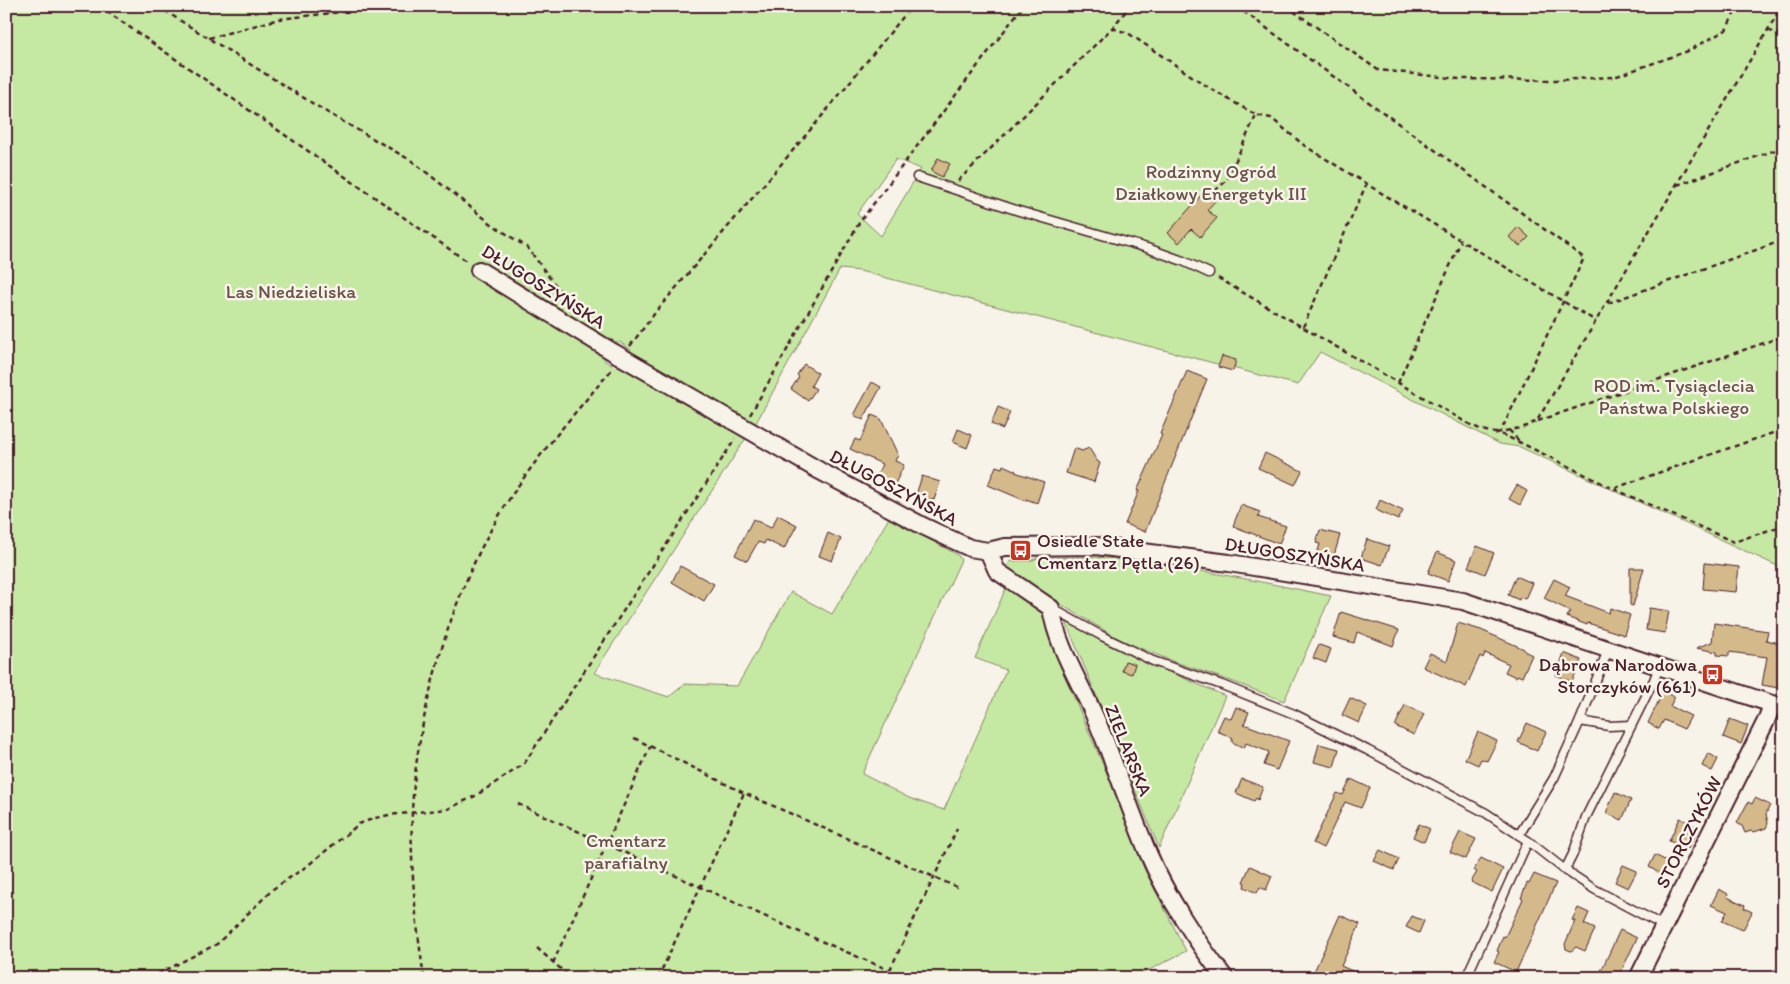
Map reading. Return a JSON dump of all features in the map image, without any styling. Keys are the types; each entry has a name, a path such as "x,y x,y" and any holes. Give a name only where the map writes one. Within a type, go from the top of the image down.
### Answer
{"street":[{"name":"DŁUGOSZYŃSKA","path":"479,270 622,357 820,471 923,526 970,548 988,550 1005,547 1096,546 1239,565 1463,601 1778,706"},
{"path":"988,550 997,571 1051,608"},
{"name":"ZIELARSKA","path":"1051,608 1054,626 1095,718 1150,857 1168,892 1208,957 1225,978"},
{"name":"STORCZYKÓW","path":"1638,978 1766,721 1778,706"}],"lane":[{"path":"917,177 1019,211 1147,248 1183,260 1209,273"},
{"path":"1051,608 1152,661 1222,685 1294,714 1486,813 1594,889 1664,926"},
{"path":"1519,835 1554,778 1580,721 1608,650"},
{"path":"1565,870 1573,854 1586,817 1659,667"},
{"path":"1580,721 1609,726 1631,724"},
{"path":"1466,978 1528,841"}],"path":[{"name":"DŁUGOSZYŃSKA","path":"99,6 479,270"},
{"path":"157,6 328,113 412,161 493,225 528,248 552,281 580,314"},
{"path":"209,38 279,19 396,6"},
{"path":"424,978 416,924 413,876 412,812 418,749 431,690 446,636 466,580 496,521 532,466 622,357 658,309 811,129 912,6"},
{"path":"150,978 217,944 272,889 307,866 359,824 375,818 448,809 475,796 524,764 743,426 859,223 1022,6"},
{"path":"950,189 1112,28 1130,6"},
{"path":"1236,6 1584,258 1501,431"},
{"path":"1286,6 1378,70 1459,79 1556,80 1614,77 1688,51 1726,30 1738,6"},
{"path":"1537,421 1782,6"},
{"path":"1112,28 1128,34 1211,89 1256,115 1271,118 1305,146 1366,184 1596,320"},
{"path":"1768,30 1784,38"},
{"path":"1215,191 1227,180 1256,115"},
{"path":"1676,185 1784,147"},
{"path":"1303,327 1366,184"},
{"path":"1606,304 1784,240"},
{"path":"1398,383 1461,241"},
{"path":"1209,273 1469,424 1521,443 1614,489 1734,542 1784,525"},
{"path":"1494,433 1524,428 1537,421 1784,336"},
{"path":"1614,489 1784,429"},
{"path":"1508,430 1521,443"},
{"path":"634,738 744,793 960,888"},
{"path":"553,963 650,746"},
{"path":"658,978 744,793"},
{"path":"518,804 889,970"},
{"path":"886,978 957,829"},
{"path":"537,948 571,978"}],"green space":[{"path":"6,6 1784,6 1784,569 1520,447 1500,444 1320,352 1298,385 860,271 840,269 757,421 594,673 669,697 685,684 737,686 791,592 832,614 889,518 958,555 961,560 862,774 909,798 944,810 1006,670 975,658 1006,588 1044,611 1051,644 1111,783 1144,868 1186,951 1134,978 6,978","holes":["896,159 921,169 881,236 857,214","620,342 631,350 616,368 604,360"]},
{"path":"1095,557 1184,568 1331,596 1284,701 1172,661 1121,640 1016,578 1005,568 1011,561 1030,561 1037,558"},
{"path":"1066,622 1140,659 1225,696 1159,848"}],"building":[{"path":"938,158 950,164 942,177 931,171"},
{"path":"1204,192 1215,201 1207,210 1217,218 1200,237 1191,229 1179,243 1168,233"},
{"path":"1518,227 1529,237 1520,246 1509,237"},
{"path":"1222,356 1236,360 1233,371 1218,367"},
{"path":"804,364 818,373 811,386 816,389 808,401 791,389 799,377 797,375"},
{"path":"1187,371 1207,379 1145,532 1125,524"},
{"path":"872,382 881,387 863,420 854,415"},
{"path":"998,407 1010,412 1003,429 991,424"},
{"path":"872,415 881,419 898,455 895,461 904,465 894,486 876,477 882,464 850,449 855,439 860,441"},
{"path":"958,429 972,435 967,448 953,442"},
{"path":"1074,448 1082,451 1089,448 1100,463 1094,482 1066,473"},
{"path":"1265,453 1302,471 1295,485 1258,468"},
{"path":"1003,465 1015,472 1044,482 1037,503 1026,499 1026,501 988,485 996,466 1002,468"},
{"path":"922,476 940,482 934,500 916,495"},
{"path":"1517,485 1527,491 1520,505 1509,499"},
{"path":"1380,500 1403,511 1398,520 1376,510"},
{"path":"1241,505 1260,512 1258,517 1286,526 1279,544 1233,526"},
{"path":"778,515 797,525 784,549 766,540 764,544 758,542 747,561 735,555 753,519 771,528"},
{"path":"1320,530 1340,535 1331,566 1315,561 1320,544 1316,543"},
{"path":"828,533 841,539 832,561 819,556"},
{"path":"1367,539 1389,546 1382,565 1361,558"},
{"path":"1477,546 1494,553 1485,574 1468,567"},
{"path":"1437,552 1456,560 1448,581 1428,573"},
{"path":"1705,563 1739,567 1736,592 1703,589"},
{"path":"680,566 714,584 704,601 672,582"},
{"path":"1630,568 1644,568 1633,606 1630,605"},
{"path":"1516,576 1532,583 1525,599 1520,597 1519,600 1508,595"},
{"path":"1554,579 1570,587 1565,596 1609,613 1610,608 1630,615 1624,635 1588,623 1587,625 1567,617 1570,611 1544,598"},
{"path":"1649,608 1669,611 1665,633 1646,630"},
{"path":"1341,612 1399,630 1393,646 1357,632 1354,643 1333,637"},
{"path":"1458,623 1481,630 1524,649 1524,651 1532,655 1522,677 1517,675 1516,677 1505,672 1509,664 1485,653 1483,658 1480,656 1466,687 1423,667 1430,653 1447,661"},
{"path":"1714,623 1768,631 1766,640 1784,644 1784,689 1762,685 1767,657 1729,652 1729,656 1717,655 1717,652 1696,648 1712,642"},
{"path":"1319,645 1331,649 1326,663 1313,658"},
{"path":"1564,653 1581,660 1572,682 1556,675"},
{"path":"1125,661 1135,664 1132,674 1122,671"},
{"path":"1663,692 1675,697 1670,706 1691,716 1684,729 1664,720 1659,729 1648,723"},
{"path":"1350,698 1367,706 1359,723 1342,715"},
{"path":"1405,705 1424,714 1414,735 1395,726"},
{"path":"1236,707 1249,712 1244,724 1289,741 1277,770 1264,765 1269,752 1246,743 1244,748 1232,742 1233,738 1217,731 1224,716 1231,719"},
{"path":"1730,719 1748,726 1741,744 1723,737"},
{"path":"1527,723 1546,732 1537,751 1518,742"},
{"path":"1478,732 1497,741 1487,761 1481,759 1478,765 1465,759"},
{"path":"1319,744 1339,749 1334,767 1314,762"},
{"path":"1708,753 1718,759 1712,771 1702,766"},
{"path":"1242,779 1263,787 1258,800 1256,798 1254,801 1236,793"},
{"path":"1351,779 1370,788 1361,808 1345,802 1323,848 1313,843 1337,793 1343,795"},
{"path":"1615,792 1631,800 1622,820 1606,813"},
{"path":"1755,798 1770,805 1766,814 1768,823 1766,828 1745,833 1742,826 1737,823 1748,802 1752,804"},
{"path":"1680,818 1699,828 1688,849 1669,841"},
{"path":"1419,824 1430,829 1424,842 1413,837"},
{"path":"1460,832 1476,839 1466,859 1450,852"},
{"path":"1380,850 1399,859 1394,870 1374,861"},
{"path":"1655,855 1668,862 1661,874 1649,867"},
{"path":"1481,858 1503,869 1492,892 1471,882 1477,872 1474,870"},
{"path":"1623,865 1637,871 1628,888 1615,882"},
{"path":"1250,866 1272,876 1266,890 1260,887 1257,893 1244,887 1245,883 1243,882"},
{"path":"1534,874 1556,883 1516,972 1494,962 1503,936 1505,937 1523,899 1521,898 1527,883 1529,884"},
{"path":"1719,889 1728,894 1727,897 1745,905 1744,908 1752,912 1743,930 1722,921 1727,912 1711,905"},
{"path":"1578,908 1589,913 1584,924 1595,929 1585,951 1576,947 1571,951 1566,949 1565,944 1575,921 1572,920"},
{"path":"1340,915 1360,924 1341,966 1368,978 1311,978"},
{"path":"1412,916 1424,921 1419,933 1406,927"},
{"path":"1620,930 1637,938 1621,972 1617,978 1614,978 1601,971"}],"place":[{"name":"Osiedle Stałe Cmentarz Pętla (26)","path":"1021,551"},
{"name":"Dąbrowa Narodowa Storczyków (661)","path":"1713,675"}],"park label":[{"name":"Rodzinny Ogród Działkowy Energetyk III","path":"1211,182"},
{"name":"Las Niedzieliska","path":"291,291"},
{"name":"ROD im. Tysiąclecia Państwa Polskiego","path":"1674,396"},
{"name":"Cmentarz parafialny","path":"626,851"}]}
